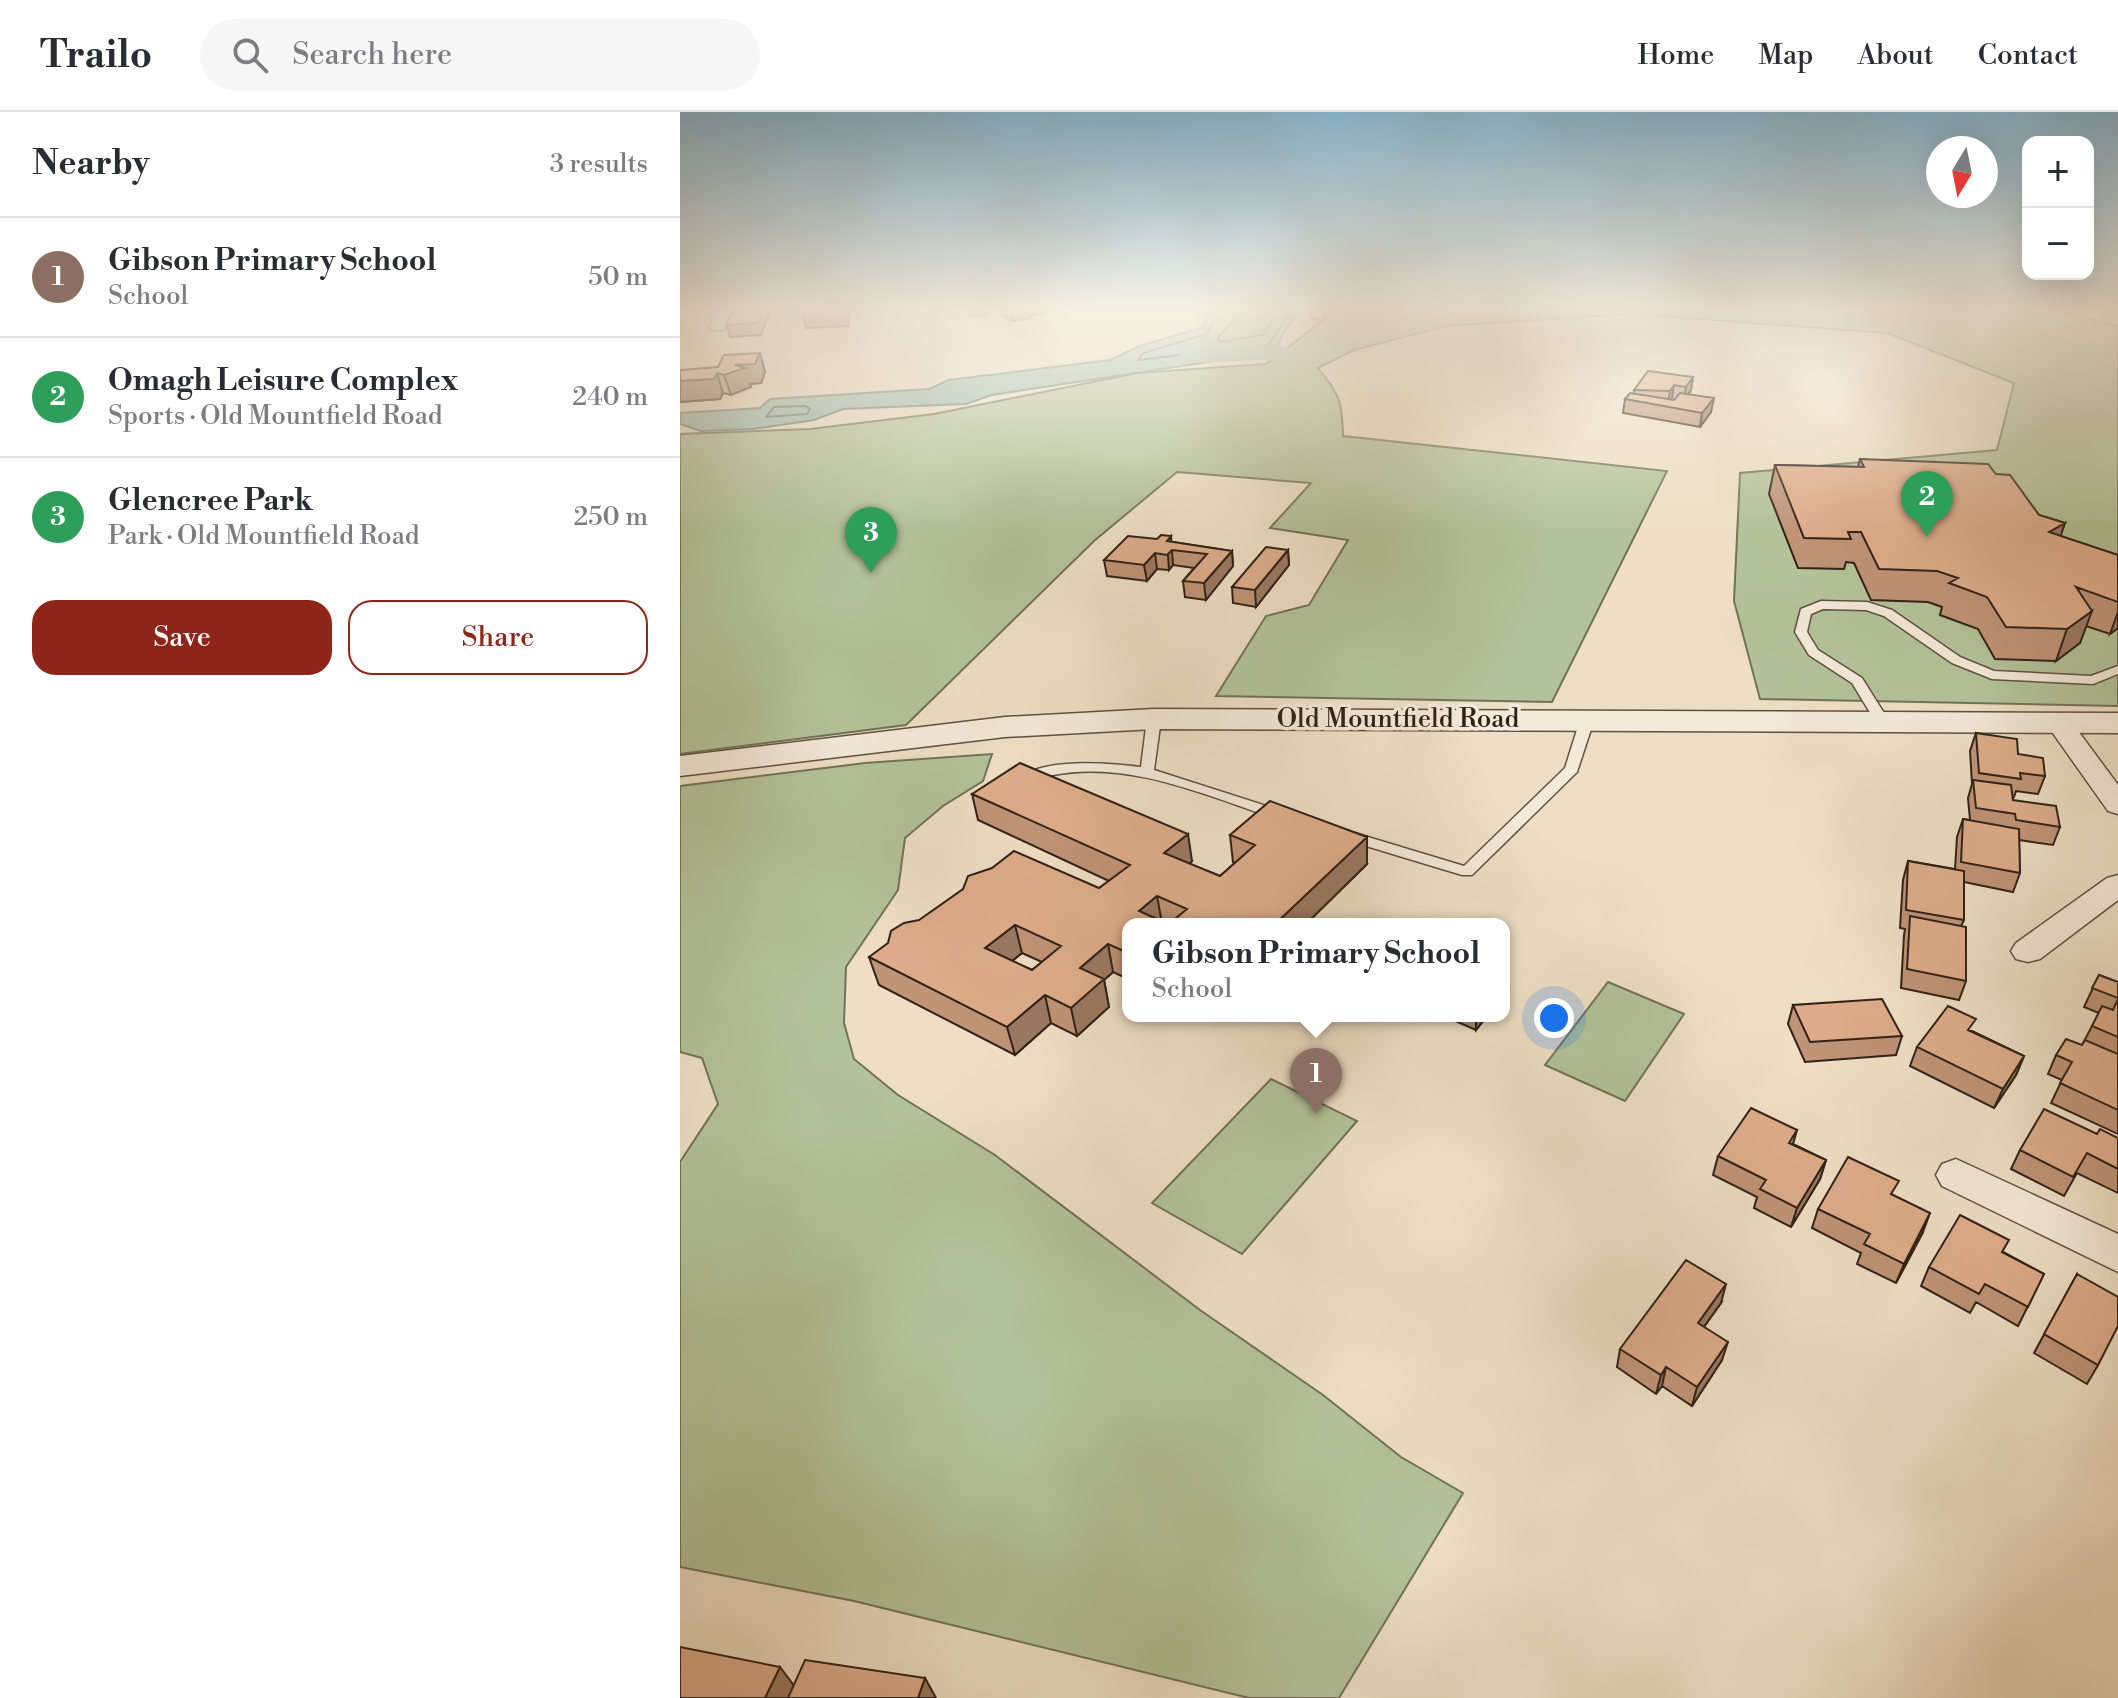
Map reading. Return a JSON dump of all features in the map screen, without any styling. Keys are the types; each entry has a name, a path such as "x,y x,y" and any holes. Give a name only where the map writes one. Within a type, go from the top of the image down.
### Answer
{"street":[{"name":"Old Mountfield Road","path":"680,766 1005,727 1154,719 2118,723"},
{"path":"2058,722 2118,805"},
{"path":"2028,951 2118,885"},
{"path":"1956,1175 2118,1254"}],"lane":[{"path":"1882,721 1857,681 1813,652 1801,632 1805,612 1821,605 1867,606 1888,613 1956,660 1992,675 2093,680 2118,670"},
{"path":"1147,772 1154,719"},
{"path":"1331,830 1467,872 1572,769 1587,720"},
{"path":"1010,785 1042,771 1109,768 1147,772 1301,821"}],"green space":[{"path":"1087,383 1329,383 1342,414 1343,436 1667,471 1552,702 1216,696 1266,616 1309,605 1348,540 1270,528 1311,483 1177,472 1094,541 906,725 680,754 680,434 810,429 934,414"},
{"path":"2014,383 2118,383 2118,706 1760,699 1734,601 1740,473 1997,450"},
{"path":"992,754 983,781 943,806 905,838 898,890 846,967 844,1023 854,1059 898,1095 995,1155 1200,1310 1323,1395 1401,1457 1463,1493 1339,1698 1249,1698 854,1601 680,1567 680,1162 718,1104 702,1058 680,1052 680,786 865,763"},
{"path":"1608,982 1684,1014 1625,1101 1545,1065"},
{"path":"1271,1079 1357,1121 1242,1254 1152,1203"}],"water":[{"path":"942,383 1070,383 992,395 966,404 843,409 814,420 753,429 701,431 680,424 680,413 760,408 770,399 929,389"}],"building":[{"path":"1639,383 1689,383 1686,387 1674,385 1670,391 1634,390"},
{"path":"1630,393 1674,400 1680,393 1714,398 1702,413 1625,399"},
{"path":"1860,459 1988,464 1996,474 2010,475 2039,515 2065,523 2049,532 2118,555 2118,602 2076,587 2092,611 2067,629 2006,627 1987,597 1949,583 1958,578 1937,571 1879,569 1861,532 1848,532 1851,539 1804,538 1775,465 1864,467"},
{"path":"1161,535 1171,536 1167,541 1232,551 1204,583 1183,581 1207,554 1172,550 1167,555 1155,553 1144,565 1104,560 1128,536 1157,539"},
{"path":"1266,547 1288,550 1255,590 1232,587"},
{"path":"1976,733 2017,739 2018,754 2043,758 2045,776 2020,773 2021,779 1979,773"},
{"path":"1020,763 1188,834 1164,853 1220,876 1255,845 1230,835 1270,801 1367,837 1281,918 1176,918 1187,909 1157,896 1139,911 1155,918 1122,918 1122,950 1108,944 1080,968 1104,979 1071,1008 1045,995 1007,1027 869,957 888,943 891,931 904,923 919,920 963,889 968,876 992,868 1014,851 1099,888 1130,865 972,794","holes":["1015,925 1061,946 1032,970 985,948"]},
{"path":"1973,780 2011,785 2013,800 2056,806 2060,827 2016,820 2015,814 1976,808"},
{"path":"1963,819 2019,829 2020,873 1961,862"},
{"path":"1908,861 1964,871 1964,920 1906,910"},
{"path":"1910,916 1966,927 1966,981 1907,969"},
{"path":"2099,975 2118,982 2118,998 2092,988"},
{"path":"1882,999 1902,1036 1810,1042 1793,1005"},
{"path":"2118,999 2118,1037 2092,1026 2102,1006 2113,1010"},
{"path":"1948,1006 1976,1019 1968,1030 2024,1056 2003,1089 1917,1047"},
{"path":"2066,1039 2082,1045 2085,1040 2118,1054 2118,1110 2060,1083 2072,1062 2056,1055"},
{"path":"1751,1108 1797,1130 1789,1143 1826,1160 1797,1208 1760,1189 1766,1180 1718,1156"},
{"path":"2044,1109 2097,1134 2100,1129 2118,1138 2118,1169 2087,1153 2073,1177 2020,1150"},
{"path":"1848,1157 1899,1181 1891,1194 1930,1213 1904,1264 1864,1244 1870,1234 1818,1209"},
{"path":"1960,1215 2009,1240 2002,1252 2044,1274 2028,1307 1985,1284 1979,1294 1929,1267"},
{"path":"1686,1260 1726,1284 1698,1323 1728,1342 1697,1387 1666,1367 1661,1375 1620,1349"},
{"path":"2077,1274 2118,1297 2118,1326 2098,1365 2044,1334"},
{"path":"680,1647 780,1667 765,1698 680,1698"},
{"path":"805,1660 925,1678 918,1698 788,1698"}],"place":[{"name":"Omagh Leisure Complex","path":"1927,537"},
{"name":"Glencree Park","path":"871,573"},
{"name":"Gibson Primary School","path":"1316,1114"}]}
